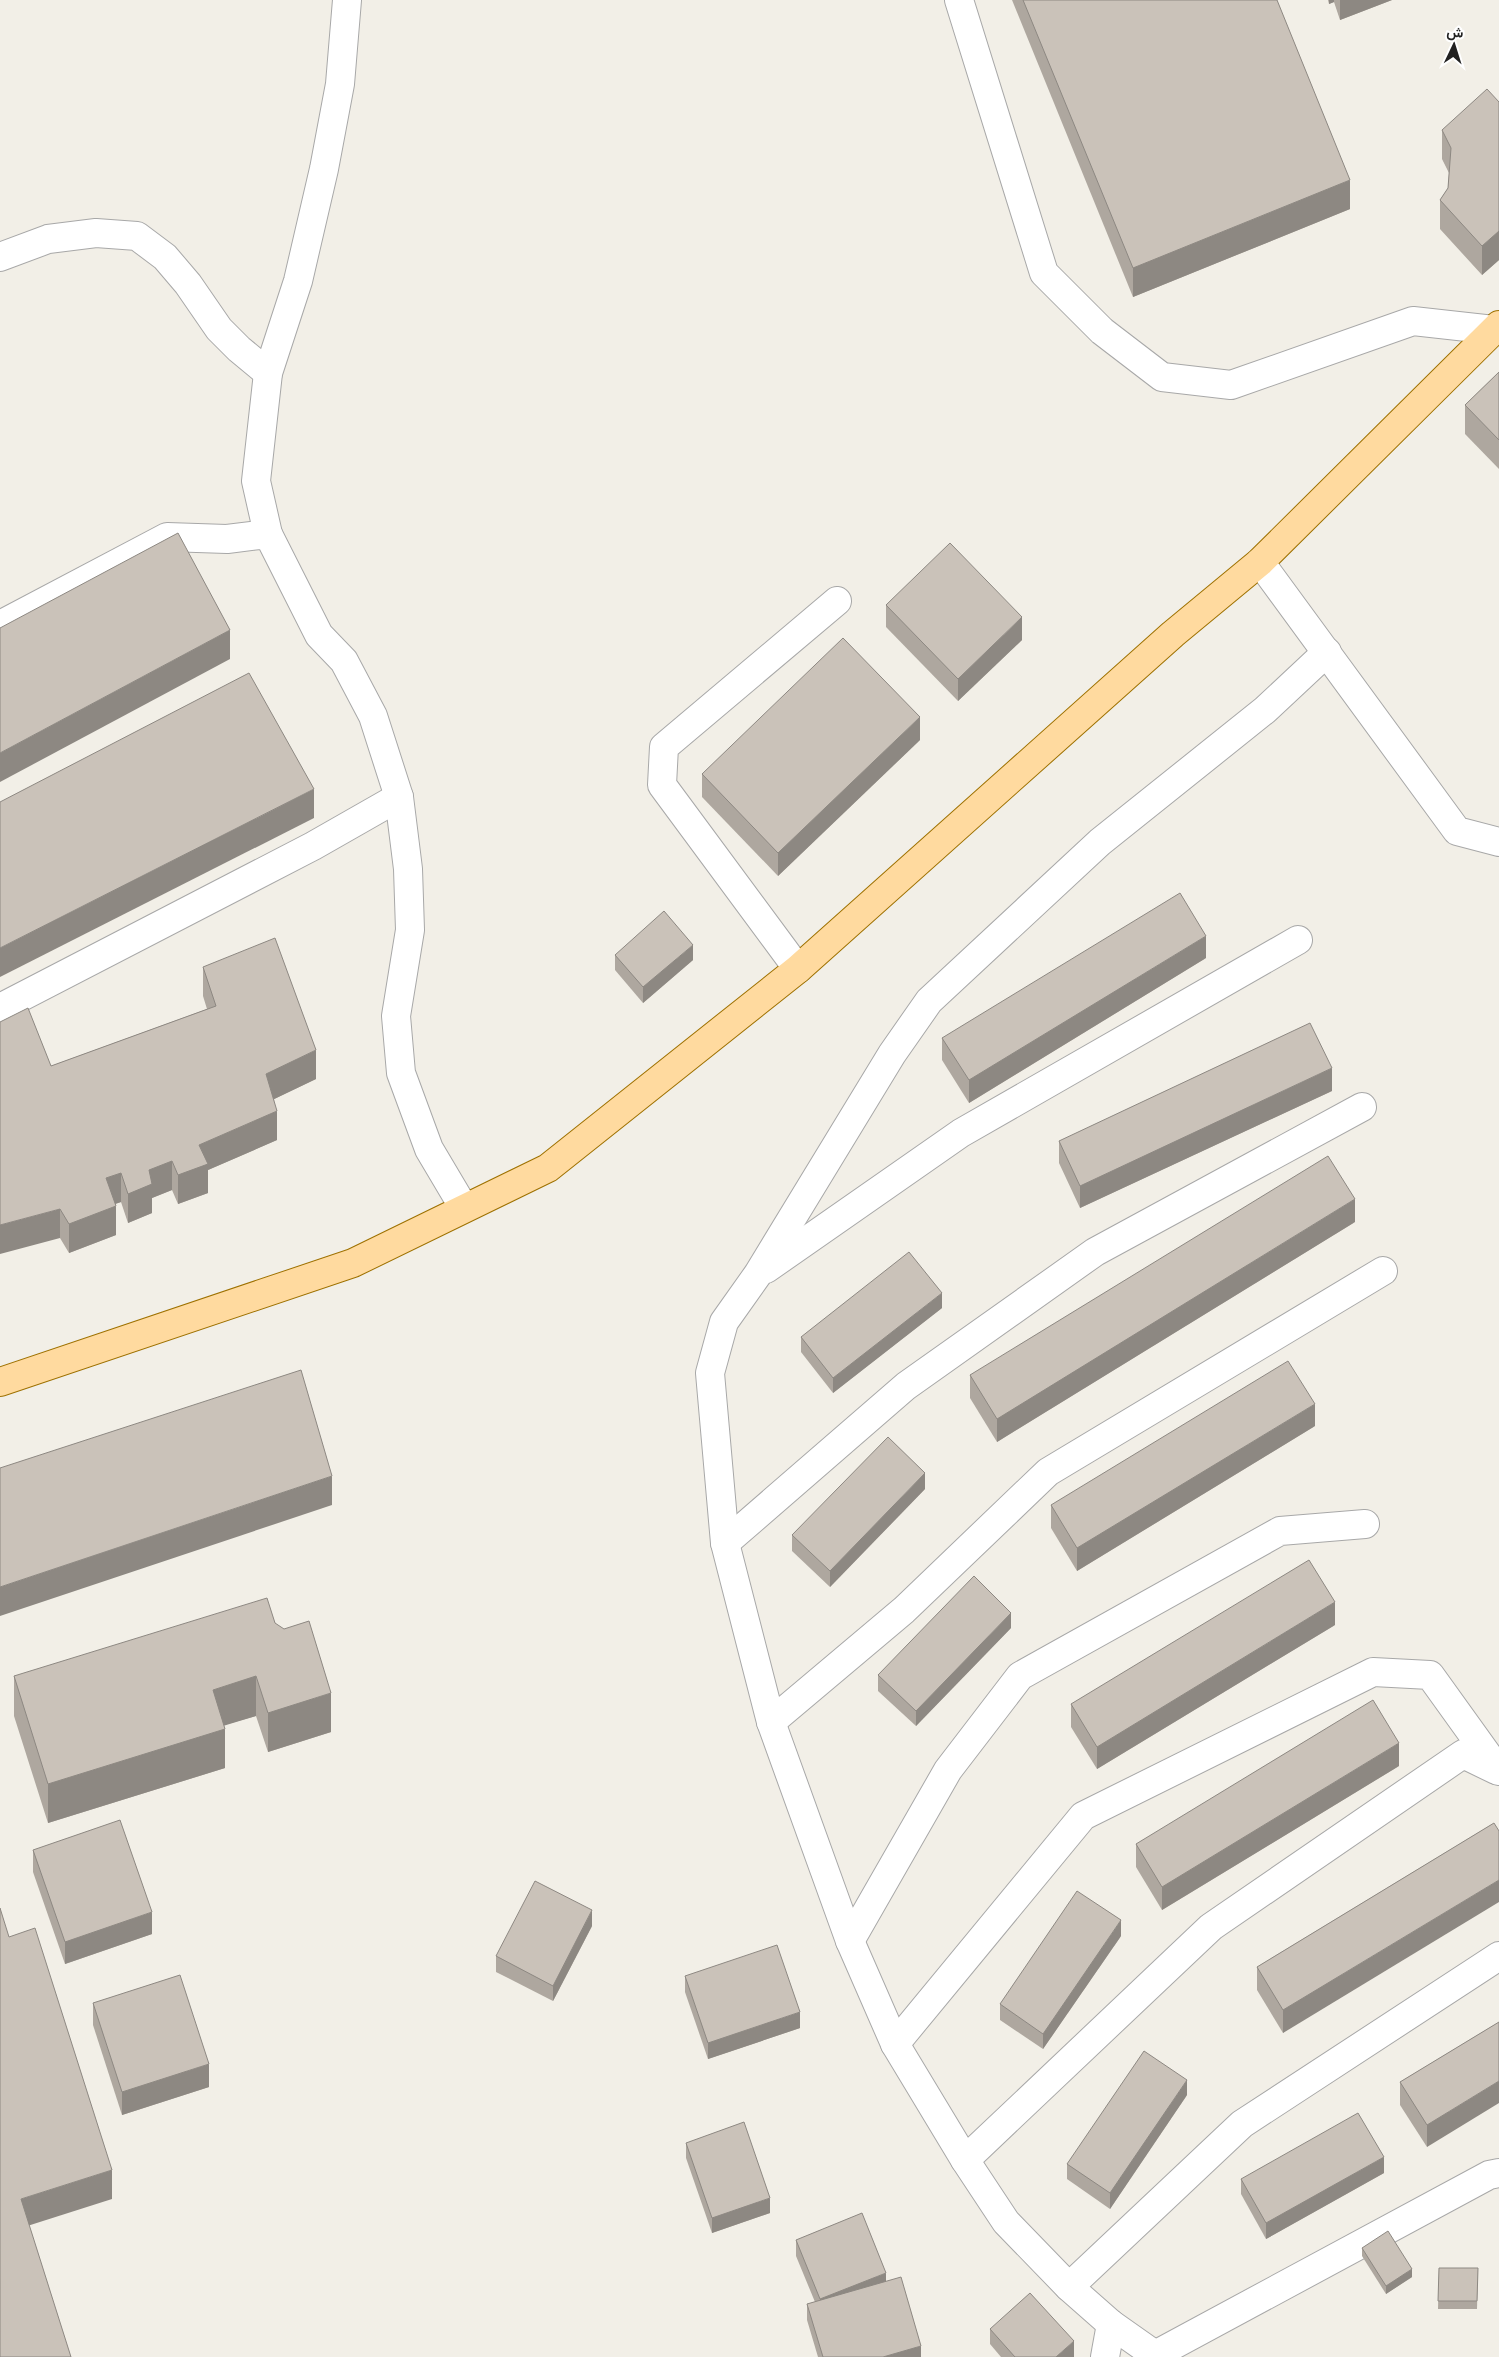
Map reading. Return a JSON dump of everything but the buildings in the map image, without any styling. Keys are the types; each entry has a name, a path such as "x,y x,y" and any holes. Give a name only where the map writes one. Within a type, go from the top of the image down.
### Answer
{"main road":[{"path":"0,1382 353,1263 548,1168 798,969 1173,634 1260,562 1497,328"}],"street":[{"path":"347,0 340,84 324,169 298,281 268,373 256,481 268,534 319,635 344,661 373,716 399,797 408,869 410,930 396,1016 401,1072 429,1149 464,1208"},
{"path":"959,0 1044,273 1102,331 1162,377 1231,385 1413,321 1497,328"},
{"path":"0,257 48,239 96,233 137,236 165,256 188,284 219,329 239,349 268,373"},
{"path":"0,625 167,537 227,539 268,534"},
{"path":"1260,562 1457,831 1499,842"},
{"path":"798,969 662,785 664,747 837,601"},
{"path":"1327,652 1265,710 1100,842 929,1001 882,1070 758,1274 724,1322 710,1373 725,1543 771,1722 850,1941 895,2044 965,2160 1006,2222 1069,2287 1111,2324 1158,2356 1489,2175 1499,2173"},
{"path":"0,1008 314,846 399,797"},
{"path":"758,1274 961,1133 1298,940"},
{"path":"725,1543 906,1386 1095,1252 1362,1107"},
{"path":"771,1722 904,1610 1048,1472 1383,1271"},
{"path":"850,1941 948,1770 1020,1676 1280,1531 1365,1524"},
{"path":"895,2044 1083,1816 1373,1672 1430,1675 1499,1771"},
{"path":"965,2160 1211,1927 1463,1754 1499,1771"},
{"path":"1069,2287 1242,2124 1499,1956"},
{"path":"1105,2357 1111,2324"}]}
